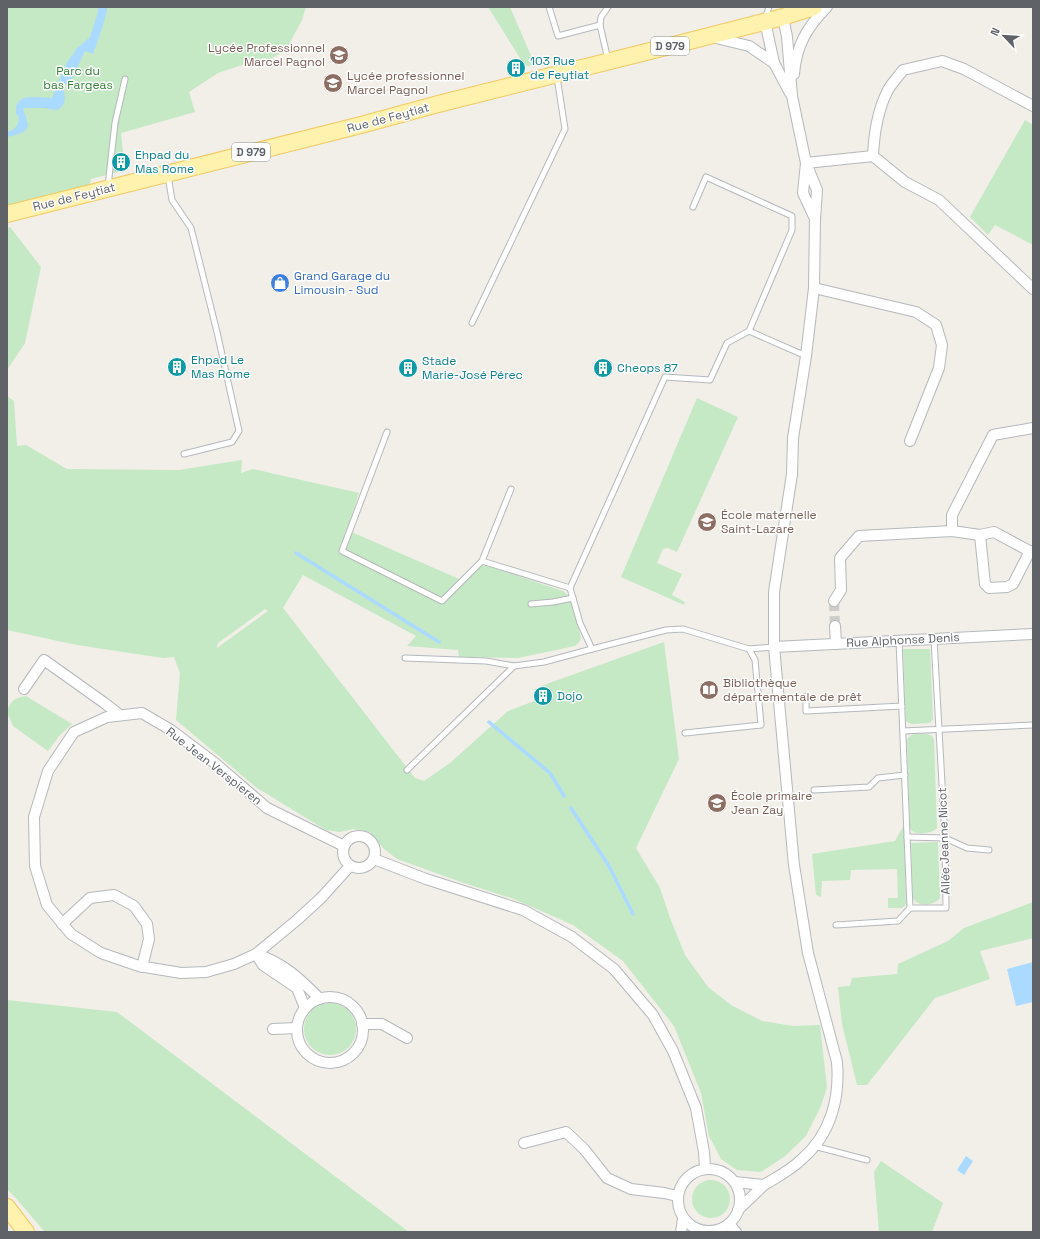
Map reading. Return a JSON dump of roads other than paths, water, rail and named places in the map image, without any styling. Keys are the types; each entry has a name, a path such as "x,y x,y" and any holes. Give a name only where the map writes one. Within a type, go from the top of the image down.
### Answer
{"main road":[{"name":"Rue de Feytiat","path":"7,214 708,36 767,14 789,12 814,7"},
{"path":"7,1207 26,1232"}],"street":[{"path":"792,96 795,66 802,41 814,20 826,7"},
{"path":"738,1210 764,1185 803,1159 814,1146 828,1126 835,1103 838,1076 837,1062 808,953 797,879 774,647 774,592 792,474 792,438 806,356 814,288 815,219 803,193 806,163 792,96 787,38 789,12"},
{"path":"767,14 774,63 792,96"},
{"path":"708,36 749,46 774,63"},
{"path":"873,156 877,116 888,90 903,70 942,61 964,69 1033,106"},
{"path":"806,163 873,156 904,182 939,200 1033,289"},
{"path":"814,288 916,312 936,325 942,345 939,368 910,441"},
{"path":"952,531 952,515 993,435 1033,428"},
{"path":"834,601 841,590 840,558 860,536 952,531 980,535 994,532 1031,552 1013,584 1007,587 989,588 985,584 980,535"},
{"path":"835,626 836,644"},
{"name":"Rue Alphonse Denis","path":"774,647 1033,634"},
{"path":"24,689 44,660 120,715"},
{"name":"Rue Jean Verspieren","path":"344,846 267,808 216,764 172,730 142,714 107,716 74,732 48,771 34,817 34,866 47,905 71,934 101,952 142,966 181,973 206,972 234,964 256,954 321,898 350,866"},
{"path":"360,836 365,838 369,840 374,849 374,859 366,866 361,868 350,866 344,857 344,846 350,839 360,836"},
{"path":"374,859 426,879 523,910 572,937 614,969 653,1014 673,1051 696,1108 704,1152 705,1168"},
{"path":"62,924 90,898 114,896 134,906 147,924 149,939 142,966"},
{"path":"256,954 269,959 297,976 320,999"},
{"path":"256,954 263,965 297,988 305,1008"},
{"path":"324,997 335,997 345,1001 354,1008 360,1017 363,1028 361,1039 357,1048 350,1056 340,1061 330,1063 319,1061 310,1056 298,1039 297,1028 299,1018 305,1008 313,1001 320,999 324,997"},
{"path":"362,1024 382,1024 407,1038"},
{"path":"273,1029 297,1028"},
{"path":"524,1143 566,1132 584,1149 607,1178 630,1189 677,1196"},
{"path":"705,1168 714,1168 722,1171 735,1182 739,1191 740,1201 735,1217 729,1224 711,1232 692,1226 684,1219 677,1204 677,1196 680,1186 686,1177 695,1171 705,1168"},
{"path":"735,1182 764,1185"},
{"path":"681,1232 684,1219"},
{"path":"729,1224 736,1232"}],"lane":[{"path":"549,7 558,36 600,25"},
{"path":"608,7 601,17 600,25 608,61"},
{"path":"472,323 565,129 557,74"},
{"path":"107,189 114,123 125,79"},
{"path":"168,173 172,200 190,228 217,332 239,431 232,442 184,454"},
{"path":"592,649 580,623 570,588 665,377 710,380 727,343 748,332 792,230 792,216 706,177 693,207"},
{"path":"748,332 806,356"},
{"path":"387,432 342,551 442,601 482,561 511,489"},
{"path":"482,561 570,588"},
{"path":"531,604 573,598"},
{"path":"404,658 486,661 514,666 544,662 666,630 683,630 749,649 774,647"},
{"name":"Allée Jeanne Nicot","path":"910,908 946,908 945,838 934,639"},
{"path":"836,925 898,921 910,908 900,640"},
{"path":"685,733 761,725 755,660 749,649"},
{"path":"408,770 514,666"},
{"path":"806,696 806,711 902,706"},
{"path":"903,731 940,728 1033,725"},
{"path":"814,790 869,787 878,778 905,775"},
{"path":"907,837 945,838 967,848 990,850"},
{"path":"814,1146 867,1160"}],"water":[{"path":"98,7 107,7 107,10 95,50 93,54 85,51 69,86 64,83 65,100 62,107 58,110 23,108 27,119 27,128 22,133 7,137 7,132 12,130 17,125 19,117 16,114 16,107 19,102 28,97 52,98 67,62 75,50 90,37 98,12"},
{"path":"1033,962 1033,1002 1016,1006 1007,969"},
{"path":"966,1156 973,1161 964,1175 957,1170"}],"waterway":[{"path":"296,553 439,642"},
{"path":"489,722 550,773 564,796"},
{"path":"571,808 609,866 633,914"}],"tunnel":[{"path":"834,601 835,626"}],"place":[{"name":"Lycée Professionnel Marcel Pagnol","path":"339,55"},
{"name":"103 Rue de Feytiat","path":"516,68"},
{"name":"Lycée professionnel Marcel Pagnol","path":"333,83"},
{"name":"Ehpad du Mas Rome","path":"121,162"},
{"name":"Grand Garage du Limousin - Sud","path":"280,283"},
{"name":"Ehpad Le Mas Rome","path":"177,367"},
{"name":"Stade Marie-José Pérec","path":"408,368"},
{"name":"Cheops 87","path":"603,368"},
{"name":"École maternelle Saint-Lazare","path":"707,522"},
{"name":"Bibliothèque départementale de prêt","path":"709,690"},
{"name":"Dojo","path":"543,696"},
{"name":"École primaire Jean Zay","path":"717,803"}],"park label":[{"name":"Parc du bas Fargeas","path":"78,78"}]}
